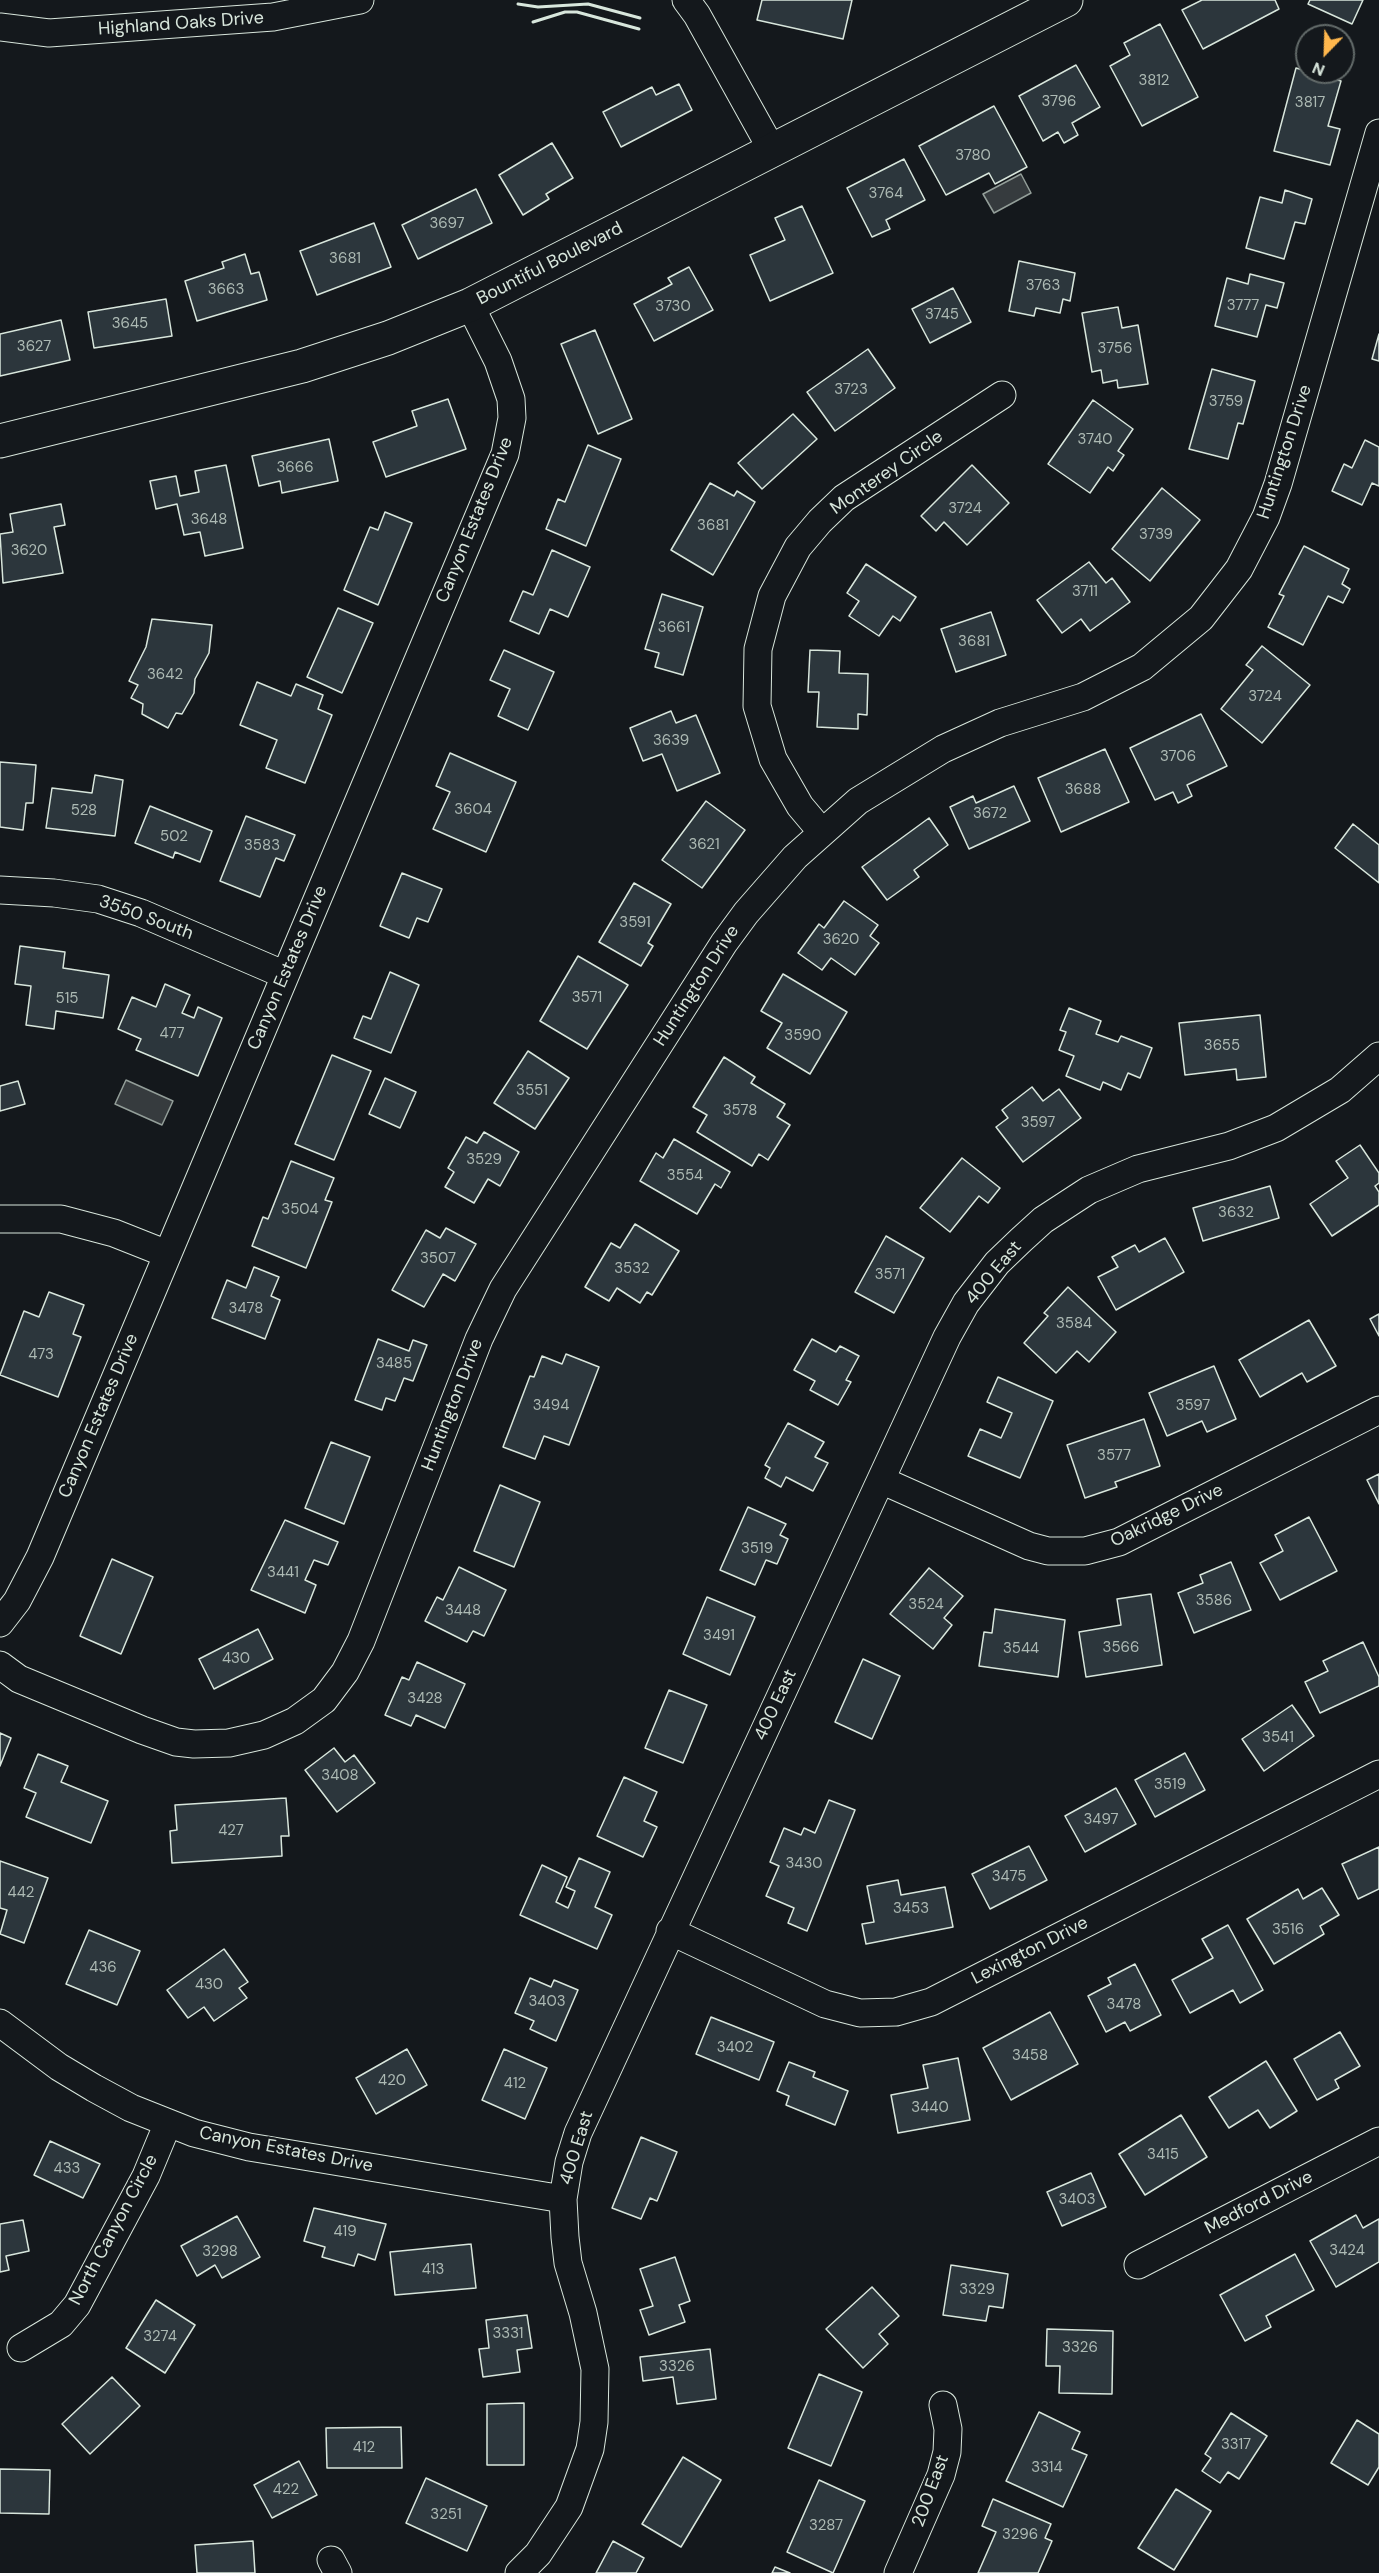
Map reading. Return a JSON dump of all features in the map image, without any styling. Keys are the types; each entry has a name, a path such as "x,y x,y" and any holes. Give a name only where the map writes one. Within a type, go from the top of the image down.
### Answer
{"main road":[{"name":"Bountiful Boulevard","path":"0,441 302,366 388,338 470,305 1066,0"}],"street":[{"name":"Highland Oaks Drive","path":"0,27 49,33 273,17 360,0"},
{"path":"686,0 697,15 772,150"},
{"name":"Huntington Drive","path":"0,1665 19,1679 142,1730 176,1742 194,1744 229,1743 264,1736 295,1721 324,1700 345,1672 361,1641 475,1347 503,1289 724,943 769,884 821,831 896,776 943,748 1000,723 1083,697 1143,668 1184,634 1220,595 1252,545 1278,484 1379,133"},
{"name":"Canyon Estates Drive","path":"0,1623 17,1601 40,1557 510,438 511,399 506,380 470,305"},
{"name":"Monterey Circle","path":"821,831 800,806 773,759 757,706 758,649 772,596 798,547 844,498 1002,395"},
{"name":"3550 South","path":"0,890 54,893 98,899 141,913 285,975"},
{"name":"400 East","path":"519,2573 538,2554 569,2507 590,2449 594,2422 595,2369 583,2313 568,2263 563,2199 569,2162 578,2133 947,1337 966,1304 997,1263 1043,1220 1089,1190 1138,1169 1229,1146 1284,1124 1340,1090 1379,1056"},
{"path":"0,1219 61,1219 114,1233 167,1254"},
{"name":"Oakridge Drive","path":"881,1480 1029,1546 1048,1551 1085,1551 1119,1542 1379,1410"},
{"name":"Lexington Drive","path":"670,1931 833,2007 878,2014 914,2008 1379,1774"},
{"name":"Canyon Estates Drive","path":"0,2023 59,2067 131,2108 168,2123 249,2147 563,2199"},
{"name":"North Canyon Circle","path":"21,2348 61,2324 77,2305 146,2176 168,2123"},
{"name":"Medford Drive","path":"1138,2265 1379,2141"},
{"name":"200 East","path":"898,2573 943,2467 948,2429 943,2405"}],"shaded area":[{"path":"1021,174 1031,193 994,213 983,194"},
{"path":"126,1080 173,1101 162,1125 115,1104"}],"building":[{"path":"762,0 852,0 843,39 757,20"},
{"path":"1202,0 1275,0 1279,9 1203,49 1182,10"},
{"path":"1310,0 1363,0 1352,24 1308,4"},
{"path":"1160,24 1198,97 1142,126 1110,66 1130,55 1124,43"},
{"path":"1076,65 1100,107 1072,123 1078,135 1064,143 1058,132 1043,141 1019,96"},
{"path":"1295,72 1295,84 1340,84 1328,126 1340,129 1330,165 1274,151"},
{"path":"679,84 692,110 621,147 603,112 652,87 656,95"},
{"path":"994,106 1027,167 995,184 989,173 946,195 919,146"},
{"path":"552,143 573,178 546,194 549,199 523,215 499,175"},
{"path":"904,159 925,200 886,220 890,229 872,237 847,188"},
{"path":"476,189 492,223 418,259 402,225"},
{"path":"1285,190 1312,199 1305,224 1295,222 1284,259 1246,248 1260,197 1282,203"},
{"path":"802,206 833,273 770,301 750,255 785,240 775,218"},
{"path":"374,223 391,267 317,295 300,251"},
{"path":"245,254 251,274 259,272 267,300 197,321 185,281 224,268 222,262"},
{"path":"1019,261 1075,273 1070,301 1063,299 1060,313 1036,308 1034,316 1009,311"},
{"path":"689,267 713,310 654,341 634,304 672,284 668,278"},
{"path":"1250,274 1284,283 1277,308 1266,305 1257,337 1215,326 1227,278 1248,284"},
{"path":"953,288 971,322 930,343 912,309"},
{"path":"166,299 172,336 94,348 88,312"},
{"path":"1118,307 1122,328 1138,325 1148,384 1118,388 1117,380 1103,383 1101,370 1092,372 1082,313"},
{"path":"61,320 70,360 0,376 0,334"},
{"path":"595,330 632,419 598,434 561,344"},
{"path":"1379,334 1379,361 1372,359"},
{"path":"868,349 895,388 835,431 807,392"},
{"path":"1212,369 1255,381 1243,424 1238,423 1228,459 1189,449"},
{"path":"448,399 466,449 386,477 373,442 417,426 412,411"},
{"path":"1093,400 1133,429 1118,451 1124,455 1113,471 1108,467 1090,493 1048,464"},
{"path":"793,414 817,439 762,489 738,463"},
{"path":"329,439 338,481 282,493 280,481 259,486 252,456"},
{"path":"1365,440 1379,447 1379,486 1372,483 1362,505 1332,491 1344,464 1352,468"},
{"path":"588,445 621,459 586,546 546,529 558,499 565,502"},
{"path":"226,465 243,548 205,556 200,532 184,535 177,504 156,509 150,481 176,476 180,496 199,492 195,471"},
{"path":"972,465 1009,503 967,545 944,522 936,531 921,516"},
{"path":"710,483 734,496 737,491 755,502 713,575 671,550"},
{"path":"1162,488 1200,520 1150,581 1112,549"},
{"path":"61,504 65,525 54,527 63,573 3,583 0,534 13,532 10,514"},
{"path":"385,512 412,523 378,605 344,590 370,527 378,530"},
{"path":"1304,546 1349,569 1342,584 1350,589 1343,603 1328,596 1303,645 1268,627 1284,596 1279,594"},
{"path":"552,550 590,567 568,617 550,609 539,634 510,621 523,591 533,595"},
{"path":"1089,562 1106,583 1112,578 1130,602 1090,631 1081,619 1062,633 1037,600"},
{"path":"866,564 916,597 900,621 893,616 879,636 849,616 859,601 847,593"},
{"path":"662,594 703,607 683,675 655,667 659,653 645,649"},
{"path":"338,608 373,623 342,693 307,677"},
{"path":"991,612 1006,655 956,672 941,629"},
{"path":"152,619 212,625 209,653 195,679 194,693 182,714 176,713 168,728 142,714 143,704 131,698 138,685 129,681 146,647"},
{"path":"1262,646 1310,685 1262,743 1221,709 1253,670 1246,665"},
{"path":"504,650 554,672 528,730 498,716 510,689 490,680"},
{"path":"810,650 840,651 839,673 868,674 867,715 858,714 858,729 817,727 819,692 808,692"},
{"path":"257,682 291,696 296,684 323,695 318,709 332,715 305,783 266,768 277,740 240,725"},
{"path":"671,711 676,723 696,715 720,773 677,791 662,754 643,761 630,728"},
{"path":"1201,714 1227,766 1187,785 1192,796 1178,803 1173,792 1155,800 1130,748"},
{"path":"1105,749 1129,802 1061,832 1038,778"},
{"path":"450,753 516,782 486,852 433,829 450,792 436,786"},
{"path":"0,762 36,765 33,803 26,803 23,830 0,827"},
{"path":"95,775 123,780 115,836 46,828 52,788 92,793"},
{"path":"1014,786 1030,821 969,849 950,807 973,796 976,803"},
{"path":"706,801 745,830 702,888 662,860"},
{"path":"150,806 212,831 200,862 175,852 173,858 135,843"},
{"path":"246,816 295,835 284,861 276,858 260,897 220,881"},
{"path":"929,818 948,845 914,870 919,877 887,900 862,867"},
{"path":"1353,824 1379,845 1379,883 1335,848"},
{"path":"402,873 442,889 428,922 417,918 409,938 380,926"},
{"path":"634,883 671,904 648,943 653,946 641,966 599,942"},
{"path":"844,901 878,925 870,936 879,943 855,975 831,958 822,970 798,953 819,924 824,928"},
{"path":"20,946 65,952 63,968 109,975 103,1018 56,1011 54,1029 26,1025 31,986 15,984"},
{"path":"578,956 628,985 587,1049 540,1021"},
{"path":"390,972 419,985 391,1053 354,1038 363,1016 371,1019"},
{"path":"783,974 847,1012 810,1074 767,1048 782,1023 761,1011"},
{"path":"165,984 190,995 182,1013 194,1018 198,1007 222,1018 198,1076 136,1050 141,1039 118,1029 132,997 156,1007"},
{"path":"1069,1008 1101,1021 1096,1034 1118,1042 1121,1036 1152,1048 1140,1078 1128,1073 1121,1090 1103,1082 1100,1090 1066,1076 1074,1056 1059,1050 1066,1032 1060,1030"},
{"path":"1260,1015 1266,1077 1237,1080 1236,1069 1185,1075 1179,1023"},
{"path":"528,1051 569,1078 535,1129 494,1103"},
{"path":"332,1055 371,1071 334,1160 295,1144"},
{"path":"724,1057 755,1077 751,1083 785,1104 777,1117 790,1125 768,1160 759,1154 752,1166 697,1132 707,1115 693,1107"},
{"path":"385,1078 416,1092 400,1128 369,1114"},
{"path":"18,1081 25,1104 0,1111 0,1086"},
{"path":"1032,1087 1043,1101 1059,1089 1081,1118 1023,1162 996,1127 1008,1118 1002,1110"},
{"path":"484,1132 519,1152 500,1186 488,1179 474,1203 445,1187 454,1172 448,1168 466,1137 477,1143"},
{"path":"674,1139 730,1172 721,1188 715,1184 697,1214 640,1181 656,1153 663,1158"},
{"path":"1360,1145 1379,1173 1379,1183 1375,1186 1379,1192 1379,1205 1332,1236 1310,1204 1348,1178 1336,1161"},
{"path":"962,1158 1000,1188 988,1203 979,1196 950,1232 920,1208"},
{"path":"291,1161 334,1178 325,1200 332,1202 306,1268 252,1246 263,1217 268,1219"},
{"path":"1270,1186 1279,1218 1203,1241 1193,1208"},
{"path":"635,1224 679,1251 652,1295 647,1292 640,1303 617,1288 609,1301 585,1287 611,1243 620,1248"},
{"path":"446,1228 476,1244 455,1281 443,1274 424,1307 392,1290 426,1230 440,1238"},
{"path":"886,1236 924,1258 894,1313 855,1292"},
{"path":"1165,1238 1184,1272 1116,1310 1098,1277 1118,1267 1112,1257 1135,1245 1139,1252"},
{"path":"254,1267 279,1277 271,1296 280,1300 265,1339 212,1318 227,1280 246,1288"},
{"path":"1068,1287 1116,1332 1089,1362 1077,1351 1056,1373 1024,1343 1048,1316 1044,1313"},
{"path":"49,1292 84,1305 73,1334 81,1337 58,1397 0,1375 24,1311 39,1317"},
{"path":"1379,1314 1379,1336 1370,1319"},
{"path":"1309,1320 1336,1366 1307,1382 1302,1373 1260,1397 1239,1360"},
{"path":"378,1339 409,1351 413,1340 427,1345 413,1381 404,1378 395,1401 386,1398 382,1410 355,1400"},
{"path":"812,1339 836,1352 840,1346 859,1356 846,1380 851,1382 838,1405 810,1390 815,1381 794,1370"},
{"path":"566,1354 599,1367 569,1445 544,1436 535,1459 503,1447 530,1376 534,1377 542,1356 562,1364"},
{"path":"1214,1366 1236,1419 1207,1432 1202,1421 1167,1436 1149,1393"},
{"path":"998,1377 1053,1401 1020,1478 968,1456 980,1429 1001,1438 1012,1413 987,1402"},
{"path":"1144,1419 1160,1466 1115,1482 1117,1487 1085,1498 1067,1445"},
{"path":"788,1423 824,1442 815,1457 828,1463 813,1491 786,1477 781,1487 765,1478 770,1468 765,1465"},
{"path":"331,1442 370,1457 344,1524 305,1508"},
{"path":"1379,1474 1379,1504 1367,1480"},
{"path":"500,1485 540,1502 514,1567 474,1551"},
{"path":"748,1507 786,1524 780,1535 788,1539 777,1564 766,1560 755,1585 720,1570"},
{"path":"1309,1517 1337,1571 1280,1600 1260,1563 1283,1551 1275,1535"},
{"path":"285,1520 338,1542 328,1565 314,1560 305,1580 316,1585 305,1613 251,1590"},
{"path":"112,1559 153,1577 121,1654 80,1636"},
{"path":"1231,1562 1251,1610 1194,1633 1178,1593 1203,1583 1200,1575"},
{"path":"459,1567 506,1590 484,1636 473,1631 467,1642 425,1621 437,1597 443,1600"},
{"path":"929,1568 963,1596 944,1618 952,1625 933,1649 890,1614"},
{"path":"1151,1594 1162,1665 1086,1677 1079,1632 1121,1625 1117,1599"},
{"path":"707,1597 755,1617 730,1675 683,1654"},
{"path":"995,1609 1065,1620 1058,1677 979,1666 984,1632 992,1633"},
{"path":"258,1629 273,1659 214,1689 199,1659"},
{"path":"1363,1642 1379,1677 1379,1686 1320,1713 1305,1682 1328,1671 1323,1661"},
{"path":"863,1659 900,1676 872,1739 835,1722"},
{"path":"417,1662 465,1684 445,1728 416,1715 411,1726 385,1715 402,1677 409,1680"},
{"path":"669,1690 707,1705 683,1763 645,1748"},
{"path":"1292,1705 1314,1736 1264,1771 1242,1739"},
{"path":"0,1733 11,1738 0,1766"},
{"path":"334,1748 345,1762 354,1755 375,1783 337,1812 305,1770"},
{"path":"1185,1753 1205,1790 1155,1817 1135,1780"},
{"path":"38,1754 68,1766 61,1782 108,1801 91,1843 26,1817 36,1793 24,1788"},
{"path":"624,1777 657,1792 644,1821 657,1827 643,1857 597,1836"},
{"path":"1116,1788 1136,1824 1085,1852 1065,1816"},
{"path":"286,1798 289,1836 281,1836 282,1856 172,1863 170,1831 177,1830 175,1805"},
{"path":"829,1800 855,1810 807,1931 788,1923 794,1908 766,1896 779,1866 770,1862 784,1828 801,1835 804,1828 815,1833"},
{"path":"1029,1846 1047,1880 990,1909 972,1874"},
{"path":"1379,1847 1379,1889 1358,1899 1342,1864"},
{"path":"579,1858 610,1872 595,1907 612,1915 597,1949 520,1915 542,1865 567,1877 556,1902 568,1908 575,1891 566,1887"},
{"path":"0,1861 48,1878 24,1943 0,1934 7,1910 0,1908"},
{"path":"898,1880 901,1895 945,1887 953,1927 866,1944 862,1924 874,1922 867,1886"},
{"path":"1322,1888 1339,1915 1320,1926 1324,1934 1274,1964 1247,1919 1298,1889 1303,1899"},
{"path":"1228,1925 1263,1990 1240,2003 1233,1990 1190,2013 1172,1980 1213,1958 1202,1939"},
{"path":"89,1930 140,1951 117,2005 66,1984"},
{"path":"224,1949 248,1982 239,1988 247,1998 214,2021 204,2007 188,2018 167,1990"},
{"path":"1135,1964 1161,2015 1130,2031 1125,2022 1106,2032 1088,1996 1111,1984 1108,1978"},
{"path":"530,1978 551,1987 554,1980 578,1990 556,2041 530,2029 534,2021 515,2013"},
{"path":"1050,2012 1078,2064 1011,2100 983,2048"},
{"path":"711,2017 774,2042 759,2080 696,2054"},
{"path":"1340,2032 1360,2066 1335,2080 1339,2088 1317,2100 1294,2059"},
{"path":"407,2049 427,2085 376,2114 356,2078"},
{"path":"504,2049 547,2068 525,2119 482,2100"},
{"path":"958,2058 970,2120 898,2133 891,2095 928,2088 923,2065"},
{"path":"1266,2061 1297,2111 1270,2128 1258,2110 1229,2128 1209,2097"},
{"path":"789,2062 815,2072 813,2077 848,2091 835,2125 786,2105 789,2096 777,2091"},
{"path":"1181,2115 1207,2157 1145,2195 1119,2154"},
{"path":"641,2137 677,2152 657,2201 650,2198 641,2219 612,2208"},
{"path":"50,2141 100,2164 83,2198 34,2175"},
{"path":"1091,2173 1106,2207 1062,2226 1047,2192"},
{"path":"314,2208 386,2224 375,2260 358,2254 354,2266 322,2257 325,2247 304,2241"},
{"path":"1356,2215 1363,2228 1379,2219 1379,2262 1336,2287 1310,2241"},
{"path":"237,2216 260,2257 222,2278 215,2265 197,2276 181,2246"},
{"path":"23,2220 29,2251 6,2256 9,2270 0,2272 0,2224"},
{"path":"471,2244 476,2288 395,2295 390,2252"},
{"path":"1295,2254 1314,2290 1266,2316 1271,2327 1245,2341 1220,2295"},
{"path":"675,2257 690,2301 679,2305 685,2322 649,2335 640,2310 653,2306 640,2269"},
{"path":"951,2265 1008,2274 1003,2308 989,2306 986,2321 943,2315"},
{"path":"872,2287 899,2316 879,2334 888,2344 863,2368 826,2329"},
{"path":"156,2300 195,2325 165,2373 126,2348"},
{"path":"527,2315 532,2348 517,2350 520,2372 483,2377 479,2349 489,2348 486,2320"},
{"path":"1047,2329 1113,2331 1112,2394 1059,2393 1060,2366 1046,2366"},
{"path":"710,2349 716,2399 677,2404 673,2377 643,2381 640,2357"},
{"path":"819,2374 862,2392 831,2466 788,2448"},
{"path":"112,2377 140,2406 90,2454 62,2424"},
{"path":"524,2403 524,2465 487,2465 487,2404"},
{"path":"1039,2412 1080,2432 1072,2449 1087,2455 1063,2507 1006,2481"},
{"path":"1231,2413 1267,2436 1239,2479 1228,2472 1220,2483 1202,2471 1211,2458 1205,2454"},
{"path":"1357,2420 1379,2434 1379,2467 1368,2485 1331,2463"},
{"path":"401,2427 402,2468 327,2468 326,2428"},
{"path":"683,2457 721,2480 681,2547 642,2524"},
{"path":"299,2461 317,2495 272,2518 254,2485"},
{"path":"0,2469 50,2470 49,2514 0,2513"},
{"path":"426,2478 487,2506 467,2551 406,2523"},
{"path":"819,2480 865,2501 833,2573 787,2552"},
{"path":"1176,2489 1211,2511 1174,2570 1138,2548"},
{"path":"993,2499 1051,2524 1045,2538 1052,2541 1038,2573 978,2573 996,2532 982,2526"},
{"path":"253,2541 255,2573 197,2573 195,2545"},
{"path":"613,2541 644,2558 636,2573 596,2573"},
{"path":"775,2567 790,2573 772,2573"}],"wall":[{"path":"518,4 538,7 588,4 640,18"},
{"path":"533,22 565,12 577,12 639,29"}]}
